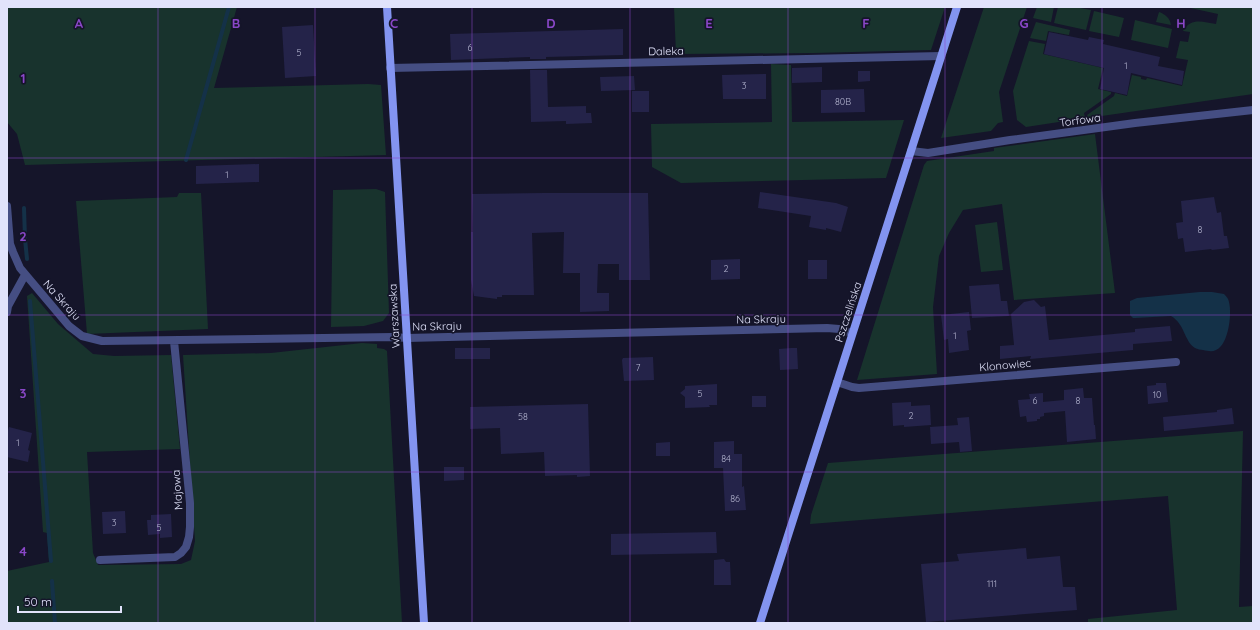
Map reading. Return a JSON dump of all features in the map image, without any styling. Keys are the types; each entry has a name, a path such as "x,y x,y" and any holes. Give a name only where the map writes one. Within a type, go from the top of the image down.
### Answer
{"main road":[{"name":"Warszawska","path":"387,7 424,623"},
{"name":"Pszczelińska","path":"760,623 957,7"}],"street":[{"name":"Daleka","path":"390,68 941,56"},
{"name":"Torfowa","path":"911,151 928,153 1135,123 1253,110"},
{"name":"Na Skraju","path":"7,206 10,244 20,268 69,326 82,336 102,341 385,337 407,338 827,328 839,329 852,333"},
{"path":"7,312 8,306 25,275"},
{"name":"Majowa","path":"100,560 175,557 186,547 189,537 190,503 174,341"},
{"name":"Klonowiec","path":"837,382 854,388 1176,362"}],"green space":[{"path":"7,7 237,7 214,88 368,84 381,85 386,155 25,165 17,134 7,122"},
{"path":"674,7 945,7 931,50 676,54"},
{"path":"984,7 1027,7 999,92 1003,122 998,123 991,131 941,138"},
{"path":"1037,7 1054,7 1051,22 1033,18"},
{"path":"1058,7 1075,7 1091,10 1086,30 1054,23"},
{"path":"1186,7 1253,7 1253,94 1088,118 1087,115 1114,96 1115,93 1127,96 1132,75 1141,77 1141,79 1146,80 1147,78 1182,86 1188,60 1176,58 1180,41 1188,42 1190,32 1183,31 1194,22 1216,24 1218,14"},
{"path":"1094,11 1124,18 1119,37 1089,31"},
{"path":"1159,12 1170,20 1171,25 1156,22"},
{"path":"1135,20 1172,29 1168,48 1131,40"},
{"path":"1036,22 1070,30 1069,35 1048,31 1046,41 1030,38"},
{"path":"1029,41 1045,44 1043,54 1103,68 1098,89 1111,92 1111,94 1084,113 1085,118 1026,127 1017,120 1013,91"},
{"path":"771,64 791,65 792,122 904,120 886,178 681,183 652,167 651,124 772,122"},
{"path":"1095,134 1115,293 1014,300 1002,204 963,210 949,233 939,256 933,307 937,374 857,380 924,165 927,161 994,151 994,148"},
{"path":"376,189 385,192 389,313 383,321 364,326 331,327 333,190"},
{"path":"179,193 201,193 208,329 87,334 76,201 177,197"},
{"path":"997,222 1003,270 981,272 975,225"},
{"path":"32,293 58,324 93,354 114,356 171,355 180,449 87,452 93,553 98,565 181,564 191,560 195,541 183,355 271,353 362,343 377,344 377,348 387,351 402,623 7,623 7,571 49,562 47,533 43,532 27,296"},
{"path":"1243,431 1239,607 1253,606 1253,623 1088,623 1088,619 1177,610 1168,496 810,524 811,515 828,463"}],"water":[{"path":"1200,292 1224,294 1228,299 1230,319 1227,335 1220,347 1214,351 1200,350 1191,345 1179,323 1171,316 1133,318 1130,315 1130,301 1137,298"}],"building":[{"path":"313,25 316,76 285,78 282,27"},
{"path":"623,29 623,55 546,57 546,59 530,59 530,57 451,60 450,34"},
{"path":"1049,32 1088,40 1089,37 1104,40 1103,44 1160,57 1158,66 1184,71 1182,85 1131,73 1127,95 1100,89 1104,68 1044,54"},
{"path":"822,67 822,82 792,83 792,68"},
{"path":"530,70 547,70 548,107 586,106 586,113 591,113 592,123 566,124 566,121 531,122"},
{"path":"858,71 870,71 870,81 858,82"},
{"path":"766,74 766,99 723,99 722,75"},
{"path":"634,76 635,90 601,91 600,77"},
{"path":"864,89 865,112 821,113 821,90"},
{"path":"632,91 649,91 649,112 632,112"},
{"path":"259,164 259,182 196,184 196,166"},
{"path":"760,192 836,203 848,207 841,232 826,228 826,230 809,227 811,216 758,208"},
{"path":"648,193 650,280 619,280 619,264 598,264 597,293 609,293 609,311 580,312 580,273 563,273 564,232 532,233 534,295 502,295 502,297 497,297 497,299 474,296 471,280 471,232 473,232 472,194"},
{"path":"1214,197 1217,213 1221,212 1224,236 1227,236 1229,248 1185,252 1183,238 1178,239 1176,223 1183,222 1181,201"},
{"path":"740,259 740,279 711,280 711,260"},
{"path":"808,260 827,260 827,279 808,279"},
{"path":"999,284 1001,301 1007,301 1009,316 972,318 969,286"},
{"path":"1034,300 1041,307 1045,306 1049,340 1135,332 1135,329 1170,326 1172,341 1133,344 1133,350 1030,359 1031,356 1000,359 1000,346 1014,345 1011,314 1024,302"},
{"path":"969,312 971,330 967,331 969,350 949,353 948,339 944,340 941,315"},
{"path":"455,348 490,348 490,359 455,359"},
{"path":"797,348 798,369 780,370 779,349"},
{"path":"653,357 654,380 624,381 623,358"},
{"path":"1156,383 1166,383 1168,402 1148,404 1147,386 1156,385"},
{"path":"717,384 717,405 709,405 710,407 685,408 685,397 680,393 685,389 685,386"},
{"path":"1083,388 1084,398 1092,398 1096,439 1067,442 1065,411 1044,413 1044,416 1037,419 1037,421 1027,422 1026,416 1020,417 1018,400 1030,399 1029,394 1043,393 1043,402 1064,400 1064,390"},
{"path":"752,396 766,396 766,407 752,407"},
{"path":"911,402 911,406 930,405 931,425 904,427 904,425 893,426 892,403"},
{"path":"588,404 590,476 545,476 544,452 501,454 500,428 470,429 470,407"},
{"path":"1232,408 1234,424 1164,431 1163,417 1217,412 1217,410"},
{"path":"969,417 972,451 960,452 959,442 931,444 930,427 958,425 957,418"},
{"path":"9,427 32,433 28,450 30,451 28,462 7,457 7,434"},
{"path":"734,441 734,454 742,454 742,487 744,486 746,510 725,511 723,468 714,468 714,442"},
{"path":"670,442 670,456 656,456 656,443"},
{"path":"444,467 464,467 464,480 444,481"},
{"path":"125,511 126,533 103,534 102,512"},
{"path":"171,514 172,537 160,538 160,534 148,535 147,520 151,520 151,515"},
{"path":"716,532 717,553 611,555 611,534"},
{"path":"1026,548 1027,559 1060,556 1063,587 1075,587 1077,610 926,622 921,564 959,561 957,554"},
{"path":"724,559 726,562 730,562 731,585 714,585 714,560"}],"waterway":[{"path":"186,160 229,7"},
{"path":"24,208 27,259"},
{"path":"30,301 51,561"},
{"path":"52,581 55,623"}]}
